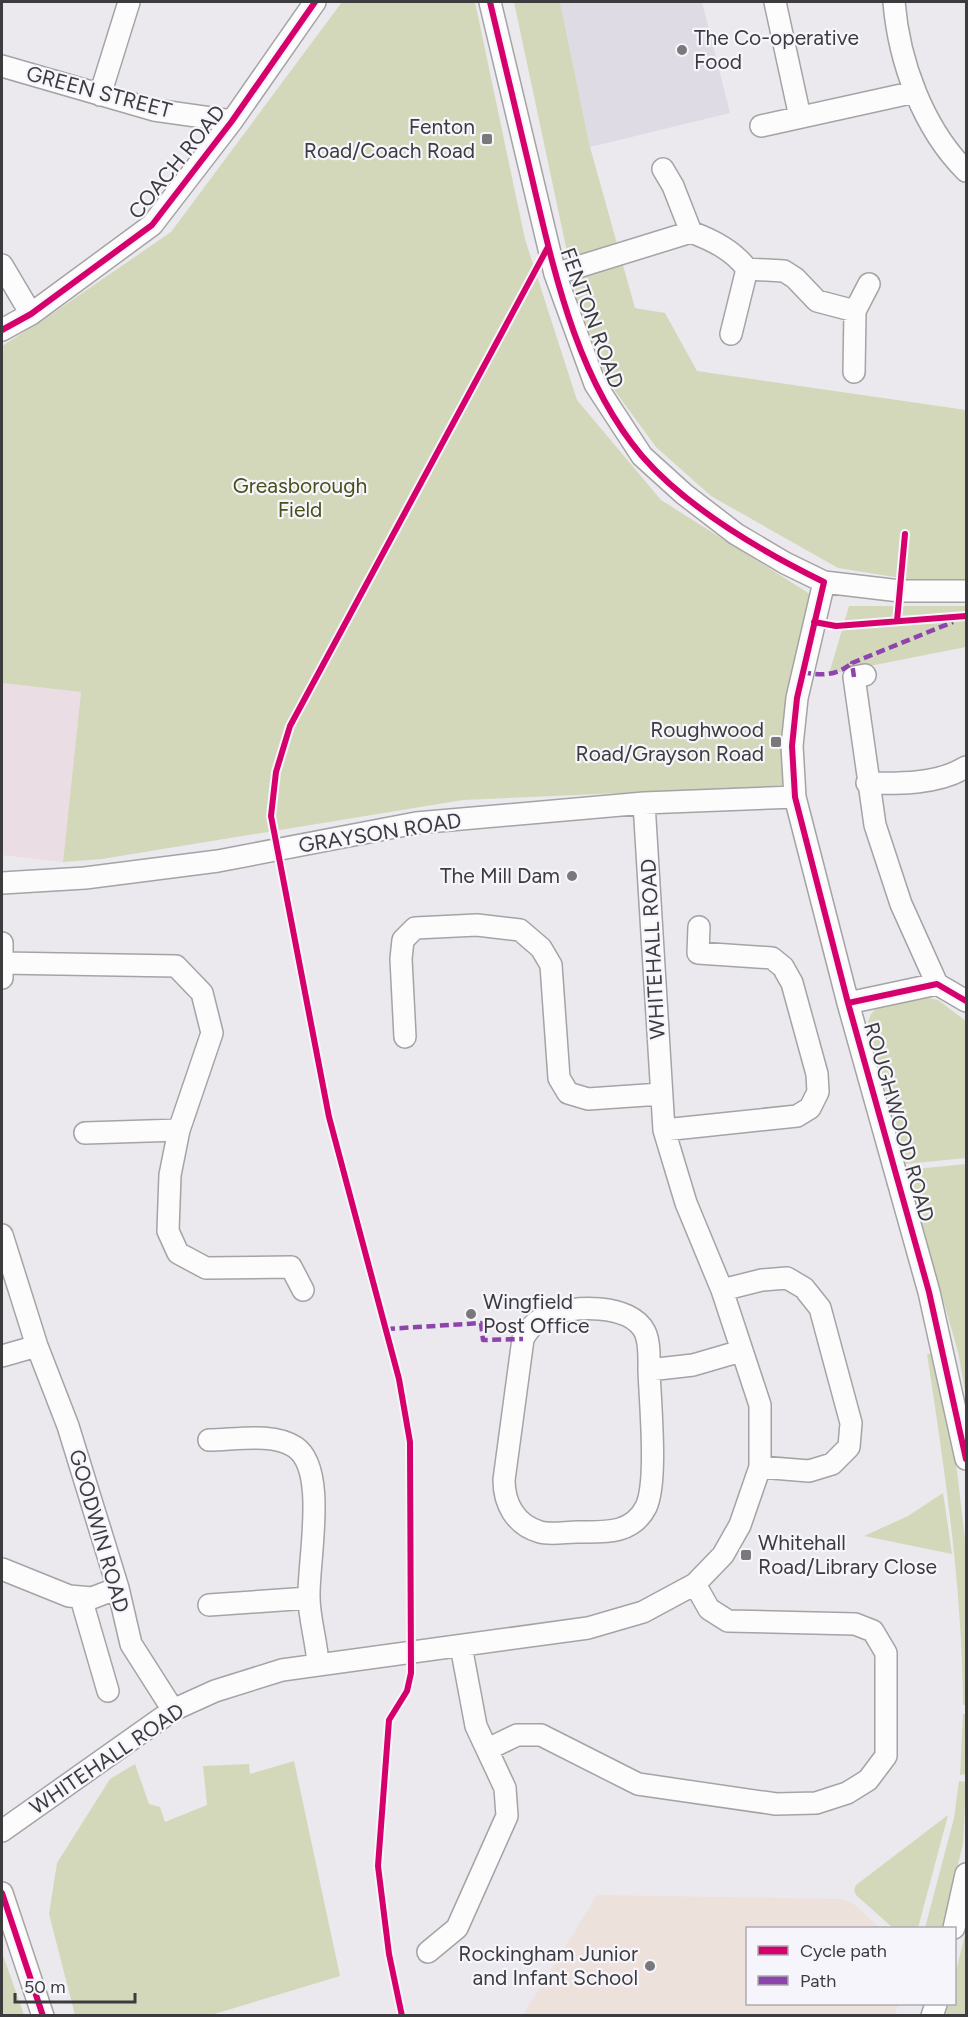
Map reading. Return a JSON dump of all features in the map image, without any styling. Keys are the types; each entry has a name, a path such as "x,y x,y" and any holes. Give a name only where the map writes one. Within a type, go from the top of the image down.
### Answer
{"street":[{"path":"100,95 129,2"},
{"name":"COACH ROAD","path":"2,330 31,314 152,225 232,121 315,2"},
{"name":"FENTON ROAD","path":"490,2 555,274 595,384 642,456 684,494 736,534 784,563 825,582 900,591 966,591"},
{"path":"775,2 800,117"},
{"path":"894,2 915,92 951,153 966,171"},
{"name":"GREEN STREET","path":"2,66 154,110 232,121"},
{"path":"760,126 915,92"},
{"path":"672,178 691,232"},
{"path":"555,274 691,232 709,238 740,259 747,269 731,334"},
{"path":"2,265 31,314"},
{"path":"747,269 784,271 795,278 816,301 855,311"},
{"path":"854,372 855,311 869,284"},
{"name":"ROUGHWOOD ROAD","path":"825,582 797,698 792,746 795,797 848,1003 929,1292 966,1459"},
{"path":"865,675 854,677 867,783 875,825 901,904 937,984 966,1001"},
{"path":"867,783 899,784 957,773 966,766"},
{"name":"GRAYSON ROAD","path":"2,883 86,878 218,861 416,823 644,804 795,797"},
{"name":"WHITEHALL ROAD","path":"2,1830 173,1710 250,1678 318,1665 588,1628 643,1612 694,1584 723,1555 734,1535 760,1467 760,1405 722,1290 686,1203 664,1130 644,804"},
{"path":"405,1037 401,959 403,940 415,928 477,925 520,930 541,948 551,965 559,1078 568,1092 588,1099 661,1094"},
{"path":"664,1130 797,1116 810,1108 818,1092 817,1074 795,994 783,967 772,958 698,953 699,927"},
{"path":"2,943 2,978"},
{"path":"2,963 176,966 202,993 212,1033 200,1075 179,1130 170,1175 168,1231 178,1252 206,1268 291,1267 303,1290"},
{"path":"848,1003 937,984"},
{"path":"85,1133 179,1130"},
{"name":"GOODWIN ROAD","path":"2,1235 37,1346 68,1426 118,1588 131,1644 173,1710"},
{"path":"722,1290 762,1280 787,1278 804,1288 820,1308 851,1423 849,1447 832,1464 809,1471 760,1467"},
{"path":"621,1311 638,1323 645,1332 649,1370 651,1495 638,1520 625,1528 612,1532 541,1532 521,1522 511,1512 504,1496 504,1479 516,1379 523,1339 530,1327 556,1312 621,1311"},
{"path":"2,1356 37,1346"},
{"path":"649,1370 701,1364 741,1351"},
{"path":"209,1440 276,1440 295,1446 308,1460 314,1482 309,1599 318,1665"},
{"path":"2,1569 69,1596 81,1598 92,1598 118,1588"},
{"path":"488,1749 517,1735 541,1734 638,1784 776,1804 816,1803 847,1793 868,1780 886,1756 886,1653 873,1631 855,1624 728,1621 709,1610 694,1584"},
{"path":"81,1598 108,1691"},
{"path":"209,1605 309,1599"},
{"path":"428,1952 456,1928 507,1816 505,1788 476,1726 460,1646"},
{"path":"954,1927 966,1874"},
{"path":"2,1893 43,2016"}],"shaded area":[{"path":"560,2 702,2 730,113 590,147"},
{"path":"2,683 81,692 63,862 2,855"},
{"name":"Rockingham Junior and Infant School","path":"597,1895 842,1899 855,1905 879,1927 746,1927 746,2005 898,2005 895,2015 523,2015"}],"green space":[{"name":"Greasborough Field","path":"342,2 475,2 525,239 577,400 661,500 813,596 787,715 783,786 463,800 102,859 63,862 81,692 2,683 2,346 171,232"},
{"path":"514,2 560,2 590,147 635,308 665,313 697,371 966,410 966,581 926,582 838,568 711,496 656,447 607,380 577,299"},
{"path":"849,606 966,606 966,647 829,674"},
{"path":"923,997 938,1000 966,1021 966,1158 905,1164 868,1023 871,1015 882,1005 898,1000"},
{"path":"966,1164 966,1397 958,1352 906,1170"},
{"path":"927,1354 933,1354 957,1471 966,1547 966,1705 963,1705 956,1572"},
{"path":"943,1493 952,1554 864,1536 908,1516"},
{"path":"963,1714 966,1714 966,1774 960,1775"},
{"path":"294,1761 340,1976 211,2015 75,2015 49,1914 57,1863 110,1779 135,1764 149,1804 160,1807 165,1822 207,1805 203,1766 249,1764 250,1774"},
{"path":"959,1781 966,1782 963,1844 942,1927 925,1927 954,1818"},
{"path":"948,1815 918,1927 892,1927 856,1895 854,1890 856,1885"},
{"path":"966,1930 966,2015 944,2015 947,2005 956,2005 956,1971"},
{"path":"2,1952 24,2015 2,2015"}],"marked path":[{"path":"854,677 852,663 953,622"},
{"path":"802,672 828,674 852,663"},
{"path":"386,1329 481,1323 483,1340 523,1339"}],"cycle path":[{"path":"2,330 31,314 152,225 232,121 315,2"},
{"path":"490,2 559,285 570,322 600,393 619,425 642,456 681,493 703,511 751,543 824,582 797,698 792,746 795,797 848,1003 929,1292 966,1459"},
{"path":"402,2016 389,1954 378,1866 389,1720 407,1691 411,1673 410,1442 399,1379 329,1117 271,816 276,772 290,726 548,247"},
{"path":"897,621 905,534"},
{"path":"814,622 836,626 966,616"},
{"path":"848,1003 937,984 966,1001"},
{"path":"2,1893 43,2016"}],"place":[{"name":"The Co-operative Food","path":"682,50"},
{"name":"Fenton Road/Coach Road","path":"487,139"},
{"name":"Roughwood Road/Grayson Road","path":"776,742"},
{"name":"The Mill Dam","path":"572,876"},
{"name":"Wingfield Post Office","path":"471,1314"},
{"name":"Whitehall Road/Library Close","path":"746,1555"},
{"name":"Rockingham Junior and Infant School","path":"650,1966"}]}
